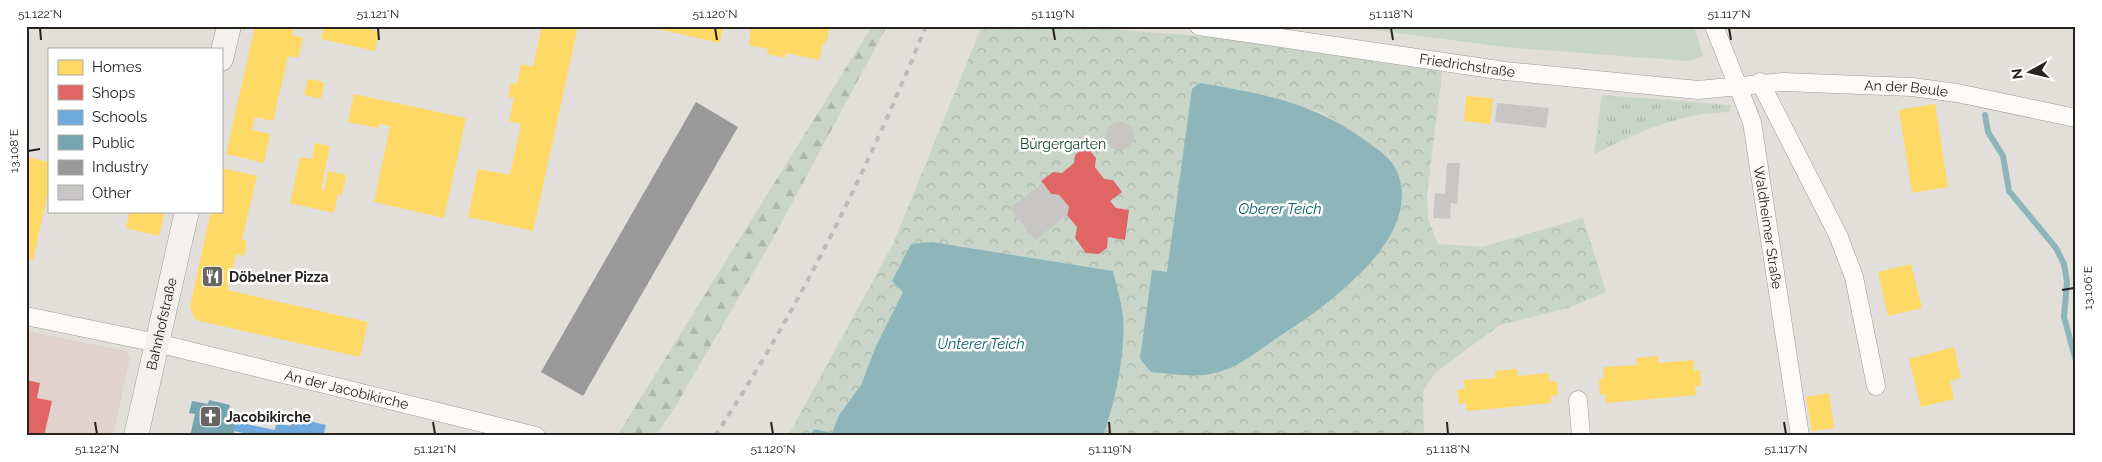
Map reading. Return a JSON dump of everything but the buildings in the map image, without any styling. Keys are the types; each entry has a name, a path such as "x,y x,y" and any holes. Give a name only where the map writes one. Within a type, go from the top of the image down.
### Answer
{"main road":[{"path":"222,54 228,26"},
{"name":"Bahnhofstraße","path":"136,436 187,212"}],"street":[{"name":"Friedrichstraße","path":"1200,26 1505,71 1698,90 1736,85"},
{"name":"Waldheimer Straße","path":"1714,26 1752,122 1800,436"},
{"name":"An der Beule","path":"1736,85 1760,82 1930,89 1996,100 2076,118"},
{"path":"1760,82 1838,235 1854,277 1876,386"},
{"name":"An der Jacobikirche","path":"26,316 157,343 536,436"},
{"path":"1578,400 1581,436"}],"shaded area":[{"path":"26,331 126,351 130,357 113,436 26,436"}],"green space":[{"path":"872,26 887,26 775,235 674,409 655,436 617,436"},
{"name":"Bürgergarten","path":"982,26 1070,26 1225,38 1442,72 1427,194 1428,219 1438,244 1483,247 1583,218 1606,292 1568,308 1500,325 1436,372 1423,391 1424,436 1103,436 1111,414 1123,311 1113,271 957,245 903,292 876,346 861,385 839,415 832,433 814,429 810,436 788,436 893,244","holes":["1200,84 1270,97 1323,113 1375,147 1395,167 1401,189 1402,203 1372,261 1357,278 1298,325 1222,371 1151,270 1167,273"]},
{"path":"1344,26 1694,26 1703,56 1688,61 1504,47"},
{"path":"1602,95 1731,105 1729,112 1693,116 1659,125 1594,154"}],"water":[{"name":"Oberer Teich","path":"1200,83 1287,101 1327,117 1379,150 1391,161 1396,169 1402,195 1397,220 1384,245 1365,269 1318,310 1294,327 1243,361 1222,371 1204,375 1151,372 1140,359 1152,270 1167,272 1192,89"},
{"name":"Unterer Teich","path":"932,242 1113,271 1122,309 1122,355 1116,391 1103,436 810,436 814,429 832,433 839,415 861,385 876,346 903,292 892,281 911,244"}],"waterway":[{"path":"1985,115 1988,132 2003,156 2009,191 2056,248 2064,264 2067,282 2064,317 2076,361"}],"railway":[{"path":"715,436 776,338 831,236 881,132 926,26"}],"place":[{"name":"Döbelner Pizza","path":"213,277"},
{"name":"Jacobikirche","path":"210,417"}]}
